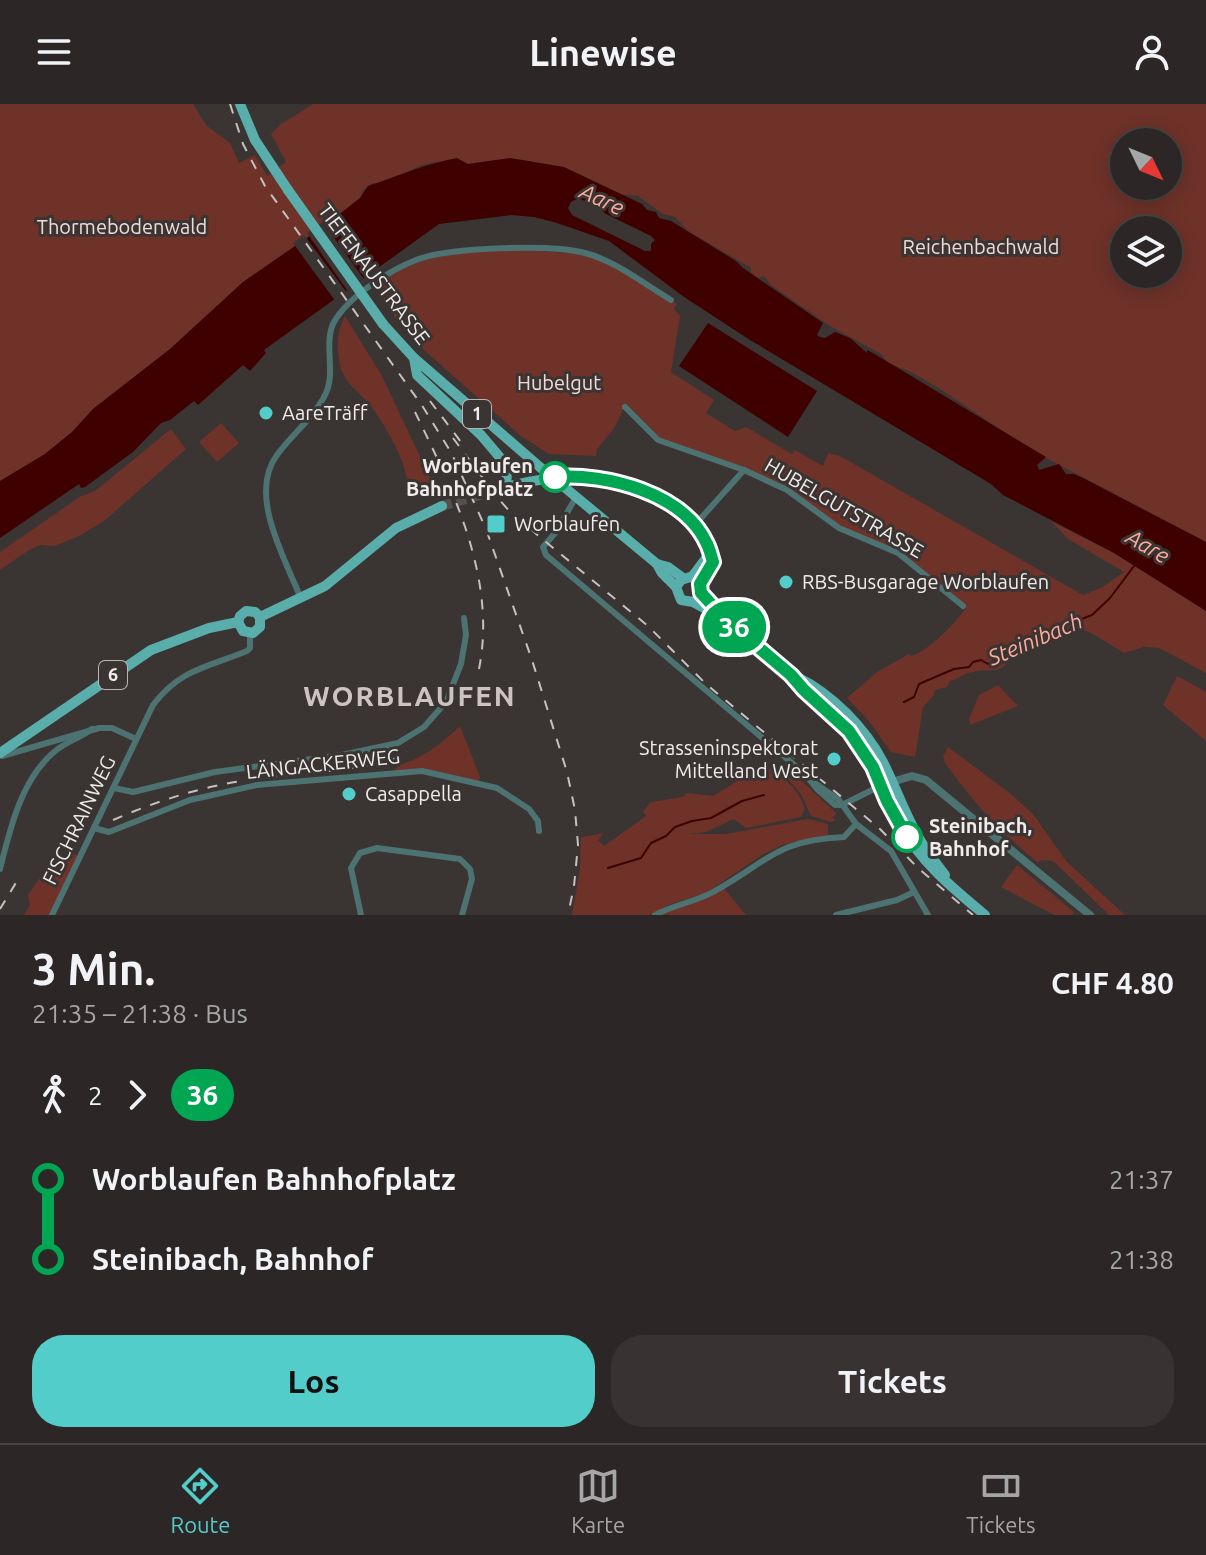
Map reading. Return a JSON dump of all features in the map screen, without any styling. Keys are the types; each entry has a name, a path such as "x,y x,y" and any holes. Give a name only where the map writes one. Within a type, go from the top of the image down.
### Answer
{"main road":[{"name":"TIEFENAUSTRASSE","path":"240,104 274,171 391,334 414,358 541,468 657,564 662,573 691,584"},
{"path":"414,358 417,375 481,435 503,461 506,487 568,476 615,481 664,501 694,526 708,544 710,553 691,584 677,593 681,600 693,602 691,584"},
{"path":"260,617 301,599 342,574 396,528 442,506"},
{"name":"1","path":"691,584 726,620 791,675 809,683 856,724 874,748 887,784 916,834 956,889 985,915"},
{"name":"1","path":"693,602 726,620"},
{"path":"255,612 260,617 260,627 250,633 241,630 238,622 241,614 255,612"},
{"name":"6","path":"0,755 151,650 209,628 238,622"}],"street":[{"path":"301,599 271,528 266,487 268,474 277,455 313,413 327,391 331,372 331,330 335,320 374,284 418,259 507,249 564,250 587,254 614,266 671,300"},
{"name":"HUBELGUTSTRASSE","path":"625,407 658,440 744,470 796,495 845,531 898,553 963,606"},
{"name":"HUBELGUTSTRASSE","path":"694,526 744,470"},
{"path":"576,497 556,532 543,547 544,552 812,781 835,805 842,805 912,776 926,780 1090,915"},
{"path":"114,788 133,792 215,772 342,755 398,743 432,720 449,698 462,658 466,635 464,618"},
{"name":"FISCHRAINWEG","path":"52,915 153,705 170,685 199,667 247,651 250,648 250,633"},
{"name":"FISCHRAINWEG","path":"0,755 92,729 109,728 136,739"},
{"name":"FISCHRAINWEG","path":"0,869 9,833 36,772 57,749 92,729"},
{"name":"LÄNGACKERWEG","path":"94,828 109,832 190,800 257,785 422,771 497,788 529,809 538,821 539,831"},
{"path":"842,805 856,824 891,851 928,915"},
{"path":"655,915 712,892 784,847 808,840 847,836 856,824"},
{"path":"361,915 351,868 360,853 373,848 448,856 464,861 472,879 462,915"},
{"path":"836,915 897,900 914,892"}],"green space":[{"name":"Reichenbachwald","path":"0,104 193,104 206,125 230,143 239,163 255,155 267,176 286,162 271,134 313,104 1206,104 1206,542 1033,451 937,387 888,363 881,354 830,326 771,285 764,276 757,278 751,268 688,231 675,217 663,214 638,196 617,194 545,164 510,158 468,164 434,162 391,180 371,184 363,190 360,198 327,224 243,282 170,349 93,409 72,432 45,454 0,481"},
{"name":"Hubelgut","path":"507,249 587,254 614,266 677,304 674,309 680,316 671,372 714,400 706,413 735,431 746,427 792,454 795,450 823,466 828,453 840,456 1083,595 1101,588 1124,572 1068,539 1051,521 1114,553 1206,611 1206,673 1159,648 1144,647 1124,653 1074,626 1047,643 1014,651 1010,660 1000,668 968,673 950,681 947,687 935,690 923,707 915,757 891,752 847,698 877,672 933,643 966,608 908,560 857,537 787,490 658,440 624,408 615,427 597,449 596,456 549,454 521,436 424,350 396,319 374,284 391,274 438,257"},
{"path":"345,316 382,376 432,482 408,487 401,458 386,430 376,413 345,377 338,346"},
{"path":"221,423 239,443 217,462 199,442"},
{"path":"171,429 186,449 104,521 55,546 40,545 29,550 0,570 0,552 81,496 95,491"},
{"path":"1177,676 1206,692 1206,741 1163,705"},
{"path":"998,685 1018,706 970,725 969,719 979,695"},
{"path":"460,726 480,777 478,784 422,771 393,773 397,766 431,750"},
{"path":"948,747 1033,814 1067,862 1125,915 1109,915 1053,861 1041,860 1038,863 1000,829 945,763 943,756"},
{"path":"763,765 794,788 805,809 801,817 746,828 734,819 706,832 689,834 726,834 808,819 828,824 828,835 782,845 706,893 671,904 650,915 572,915 580,869 581,837 604,833 598,840 604,846 646,816 643,811 651,802 683,797 687,793 713,796"},
{"path":"786,766 837,814 832,817 836,820 831,822 811,816 801,794 782,772 781,769"},
{"path":"74,854 79,856 52,915 24,915 30,905 28,895 42,876 60,859"},
{"path":"1017,865 1074,912 1072,915 1054,915 1001,887"},
{"path":"722,886 746,915 655,915"}],"water":[{"name":"Aare","path":"457,158 468,164 510,158 564,167 642,204 647,210 656,212 659,218 671,221 736,261 823,323 817,335 820,337 825,338 835,332 850,338 867,353 867,350 873,353 1046,457 1037,465 1039,470 1059,464 1066,474 1083,478 1206,542 1206,611 1114,553 1003,495 991,484 750,340 684,297 609,241 557,223 511,215 439,224 264,350 266,353 250,371 243,365 198,405 194,401 170,420 161,423 133,452 85,487 81,488 79,484 0,538 0,481 45,454 72,432 93,409 170,349 243,282 327,224 360,198 368,186","holes":["577,199 591,202 606,214 651,236 655,240 651,251 645,251 572,215 568,208"]},
{"path":"708,323 817,391 788,437 679,366"}],"pier":[{"path":"323,222 366,282 349,293 307,233"},
{"path":"304,235 348,294 336,302 293,243"}],"waterway":[{"name":"Steinibach","path":"904,702 914,697 919,684 954,669 969,667 973,662 981,660 988,664 999,659 1011,647 1092,615 1110,598 1134,566"},
{"name":"Steinibach","path":"608,868 641,858 651,843 666,836 675,827 711,818 742,801 764,795"}],"tunnel":[{"path":"442,506 506,487"}],"railway":[{"path":"230,104 243,144 265,186 423,407 452,454 486,529 567,772 578,845 568,915"},
{"path":"430,401 464,446"},
{"path":"415,412 457,504 477,569 483,635 479,669"},
{"path":"453,438 512,514 648,626 706,684 880,829 918,868 973,915"},
{"path":"113,820 162,801 230,783 324,772 400,757"},
{"path":"0,909 17,881"}],"bus line":[{"name":"36","path":"555,477 596,477 627,485 664,501 694,526 708,544 713,562 712,569 700,584 701,593 726,620 791,675 859,742 907,837"}],"place":[{"name":"AareTräff","path":"266,413"},
{"name":"Worblaufen Bahnhofplatz","path":"555,477"},
{"name":"Worblaufen","path":"496,524"},
{"name":"RBS-Busgarage Worblaufen","path":"786,582"},
{"name":"Strasseninspektorat Mittelland West","path":"834,759"},
{"name":"Casappella","path":"349,794"},
{"name":"Steinibach, Bahnhof","path":"907,837"}],"district":[{"name":"WORBLAUFEN","path":"410,696"}],"park label":[{"name":"Thormebodenwald","path":"122,227"}]}
